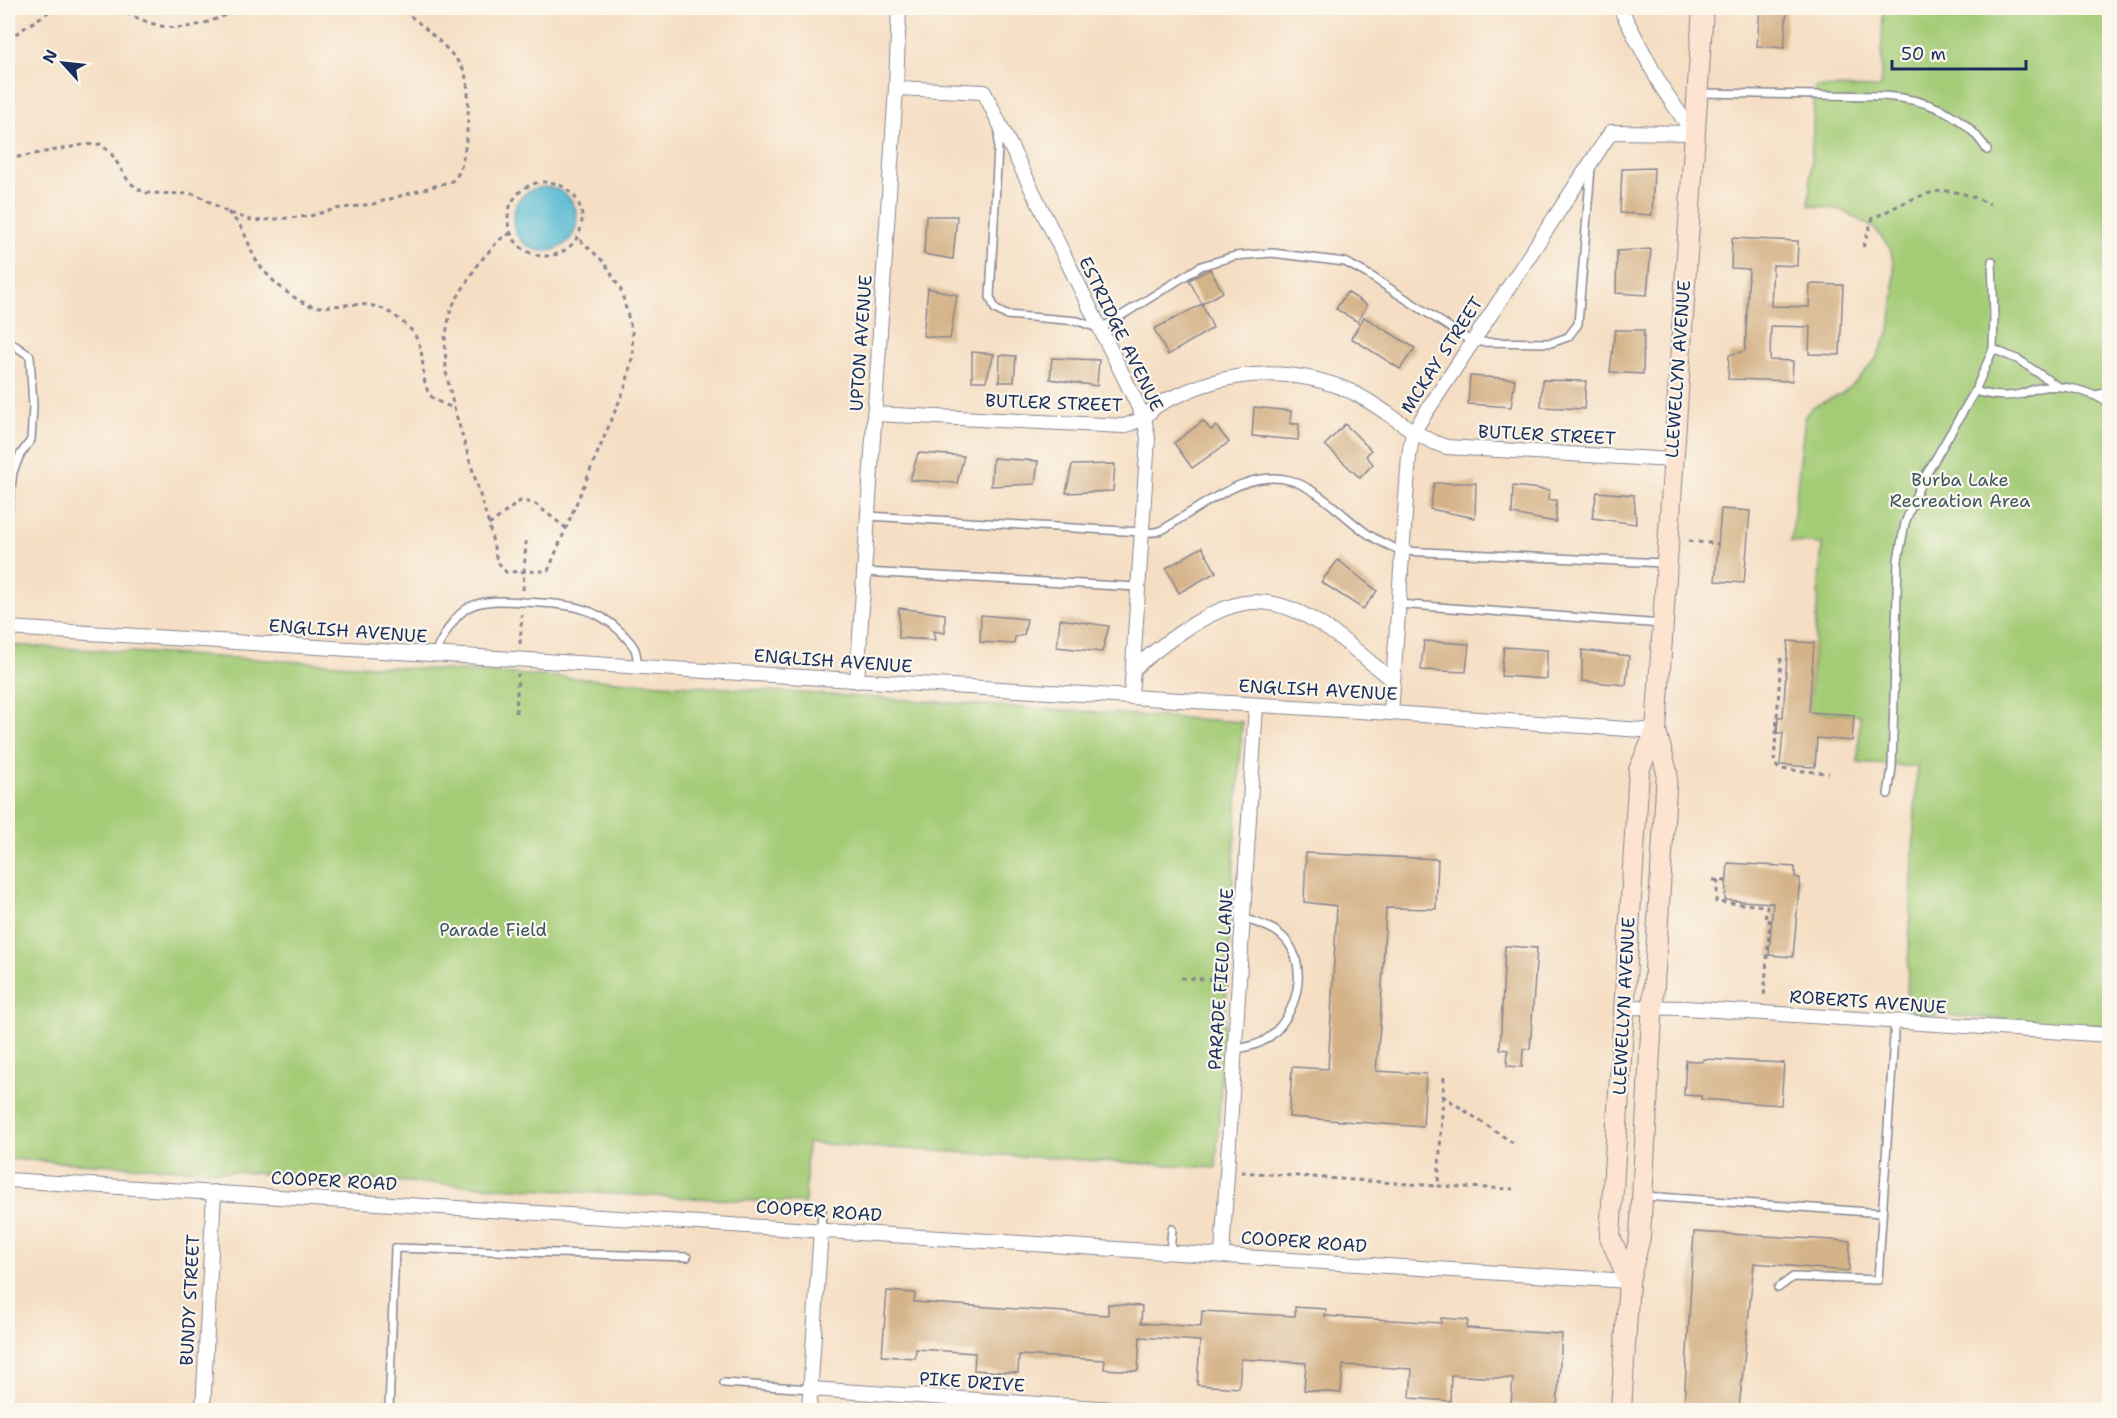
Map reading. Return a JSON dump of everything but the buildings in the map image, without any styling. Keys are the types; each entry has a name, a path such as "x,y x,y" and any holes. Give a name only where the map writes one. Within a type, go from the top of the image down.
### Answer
{"street":[{"name":"UPTON AVENUE","path":"857,681 896,88 899,8"},
{"path":"1620,8 1662,86 1694,133"},
{"name":"LLEWELLYN AVENUE","path":"1629,1281 1610,1237 1639,770 1656,731 1703,8"},
{"name":"ESTRIDGE AVENUE","path":"896,88 984,92 1144,418 1148,438 1131,697"},
{"name":"MCKAY STREET","path":"1390,713 1408,456 1413,432 1611,132 1694,133"},
{"name":"BUTLER STREET","path":"874,414 1124,426 1144,418 1155,407 1204,384 1248,375 1274,374 1302,377 1331,384 1353,393 1413,432 1446,447 1672,460"},
{"path":"1133,669 1188,627 1233,606 1255,602 1281,606 1317,622 1393,681"},
{"name":"ENGLISH AVENUE","path":"8,628 1656,731"},
{"name":"PARADE FIELD LANE","path":"1222,1255 1256,705"},
{"name":"LLEWELLYN AVENUE","path":"1620,1410 1629,1281 1640,1238 1667,772 1656,731"},
{"name":"ROBERTS AVENUE","path":"1624,1007 2109,1035"},
{"name":"COOPER ROAD","path":"8,1180 1629,1281"},
{"name":"BUNDY STREET","path":"203,1410 214,1192"},
{"path":"809,1410 821,1229"},
{"name":"PIKE DRIVE","path":"811,1389 1130,1410"}],"lane":[{"path":"1697,93 1907,98 1933,105 1956,117 1978,134 1987,150"},
{"path":"999,125 990,297 995,309 1006,315 1078,321 1100,329 1201,266 1235,256 1272,253 1345,262 1472,342 1551,343 1568,337 1578,324 1591,162"},
{"path":"1888,794 1892,768 1898,560 1905,523 1920,485 1975,391 1993,349 1992,261"},
{"path":"8,341 30,356 33,406 31,440 20,455 13,472 8,514"},
{"path":"1993,349 2019,360 2057,386"},
{"path":"1975,391 1994,397 2057,386 2096,395 2109,404"},
{"path":"2096,395 2109,392"},
{"path":"868,516 1141,532 1159,531 1233,488 1259,479 1275,478 1291,480 1308,488 1366,533 1402,551 1667,563"},
{"path":"864,572 1137,587"},
{"path":"434,654 448,629 468,608 492,601 522,602 567,605 586,608 598,614 629,640 638,653 637,667"},
{"path":"1398,604 1664,624"},
{"path":"1234,1050 1265,1040 1281,1025 1292,1008 1299,987 1298,970 1288,944 1278,933 1243,918"},
{"path":"1779,1288 1793,1277 1878,1280 1894,1021"},
{"path":"1642,1196 1882,1213"},
{"path":"821,1229 822,1209"},
{"path":"1170,1252 1172,1229"},
{"path":"389,1410 395,1248 687,1257"},
{"path":"724,1383 811,1389"}],"path":[{"path":"8,39 53,9 63,8"},
{"path":"110,8 156,25 178,28 200,25 241,8"},
{"path":"8,159 82,145 100,144 111,153 129,182 144,193 196,194 227,212 254,221 310,216 335,209 373,204 452,181 460,172 467,138 467,93 464,71 440,43 400,8"},
{"path":"536,182 561,185 571,192 578,202 581,220 577,237 559,253 547,256 536,255 524,250 515,242 511,233 507,219 509,206 525,187 536,182"},
{"path":"1863,247 1873,218 1923,197 1945,191 1990,204"},
{"path":"227,212 241,226 257,262 267,275 289,293 314,306 378,306 407,325 417,335 421,344 428,391 434,399 454,408"},
{"path":"511,233 499,240 477,265 451,308 445,339 446,372 454,408 489,525 497,561 506,572 548,571 626,385 633,354 632,331 621,290 605,263 577,237"},
{"path":"489,525 520,501 534,503 567,529"},
{"path":"516,713 526,541"},
{"path":"1689,541 1718,544"},
{"path":"1781,658 1774,763 1779,769 1829,773"},
{"path":"1727,881 1715,880 1716,902 1767,906 1766,920 1770,921 1764,1000"},
{"path":"1181,978 1239,980"},
{"path":"1438,1186 1444,1077"},
{"path":"1443,1095 1516,1145"},
{"path":"1238,1172 1513,1189"}],"green space":[{"name":"Burba Lake Recreation Area","path":"1883,8 2109,8 2109,1026 1906,1013 1917,767 1858,763 1860,715 1809,712 1822,544 1791,542 1805,416 1812,407 1839,395 1852,386 1876,359 1890,330 1894,292 1894,266 1890,248 1875,229 1842,210 1809,205 1815,87 1881,88"},
{"name":"Parade Field","path":"8,645 512,674 1242,722 1216,1168 807,1143 805,1203 8,1159"}],"water":[{"path":"539,187 551,187 568,196 575,207 577,219 575,231 568,242 551,251 539,251 527,246 518,237 513,225 513,213 518,201 527,192"}]}
